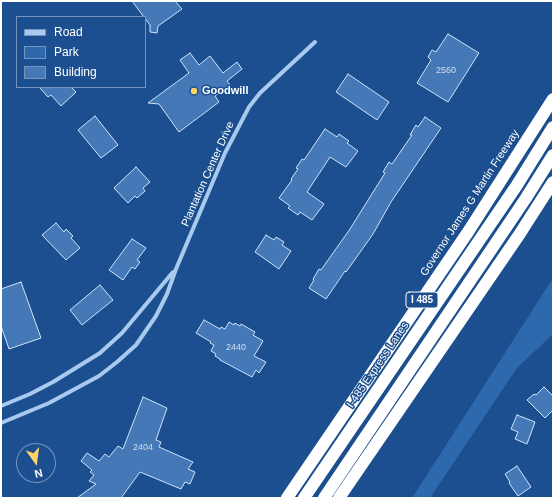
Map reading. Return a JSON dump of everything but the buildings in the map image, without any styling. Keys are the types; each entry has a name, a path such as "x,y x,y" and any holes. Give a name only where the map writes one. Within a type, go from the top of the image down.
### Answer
{"highway":[{"name":"Governor James G Martin Freeway","path":"287,498 468,232 553,100"},
{"name":"I-485 Express Lanes","path":"304,498 517,186 553,127"},
{"name":"I 485","path":"324,498 553,155"},
{"path":"339,498 519,235 553,182"}],"street":[{"name":"Plantation Center Drive","path":"1,423 49,403 99,376 136,345 156,316 167,294 176,268 225,153 249,107 260,93 315,42"},
{"name":"Plantation Center Drive","path":"1,406 30,394 53,382 100,353 122,332 176,268"}],"green space":[{"path":"553,278 553,334 517,368 430,498 412,498"}],"place":[{"name":"Goodwill","path":"194,91"}]}
